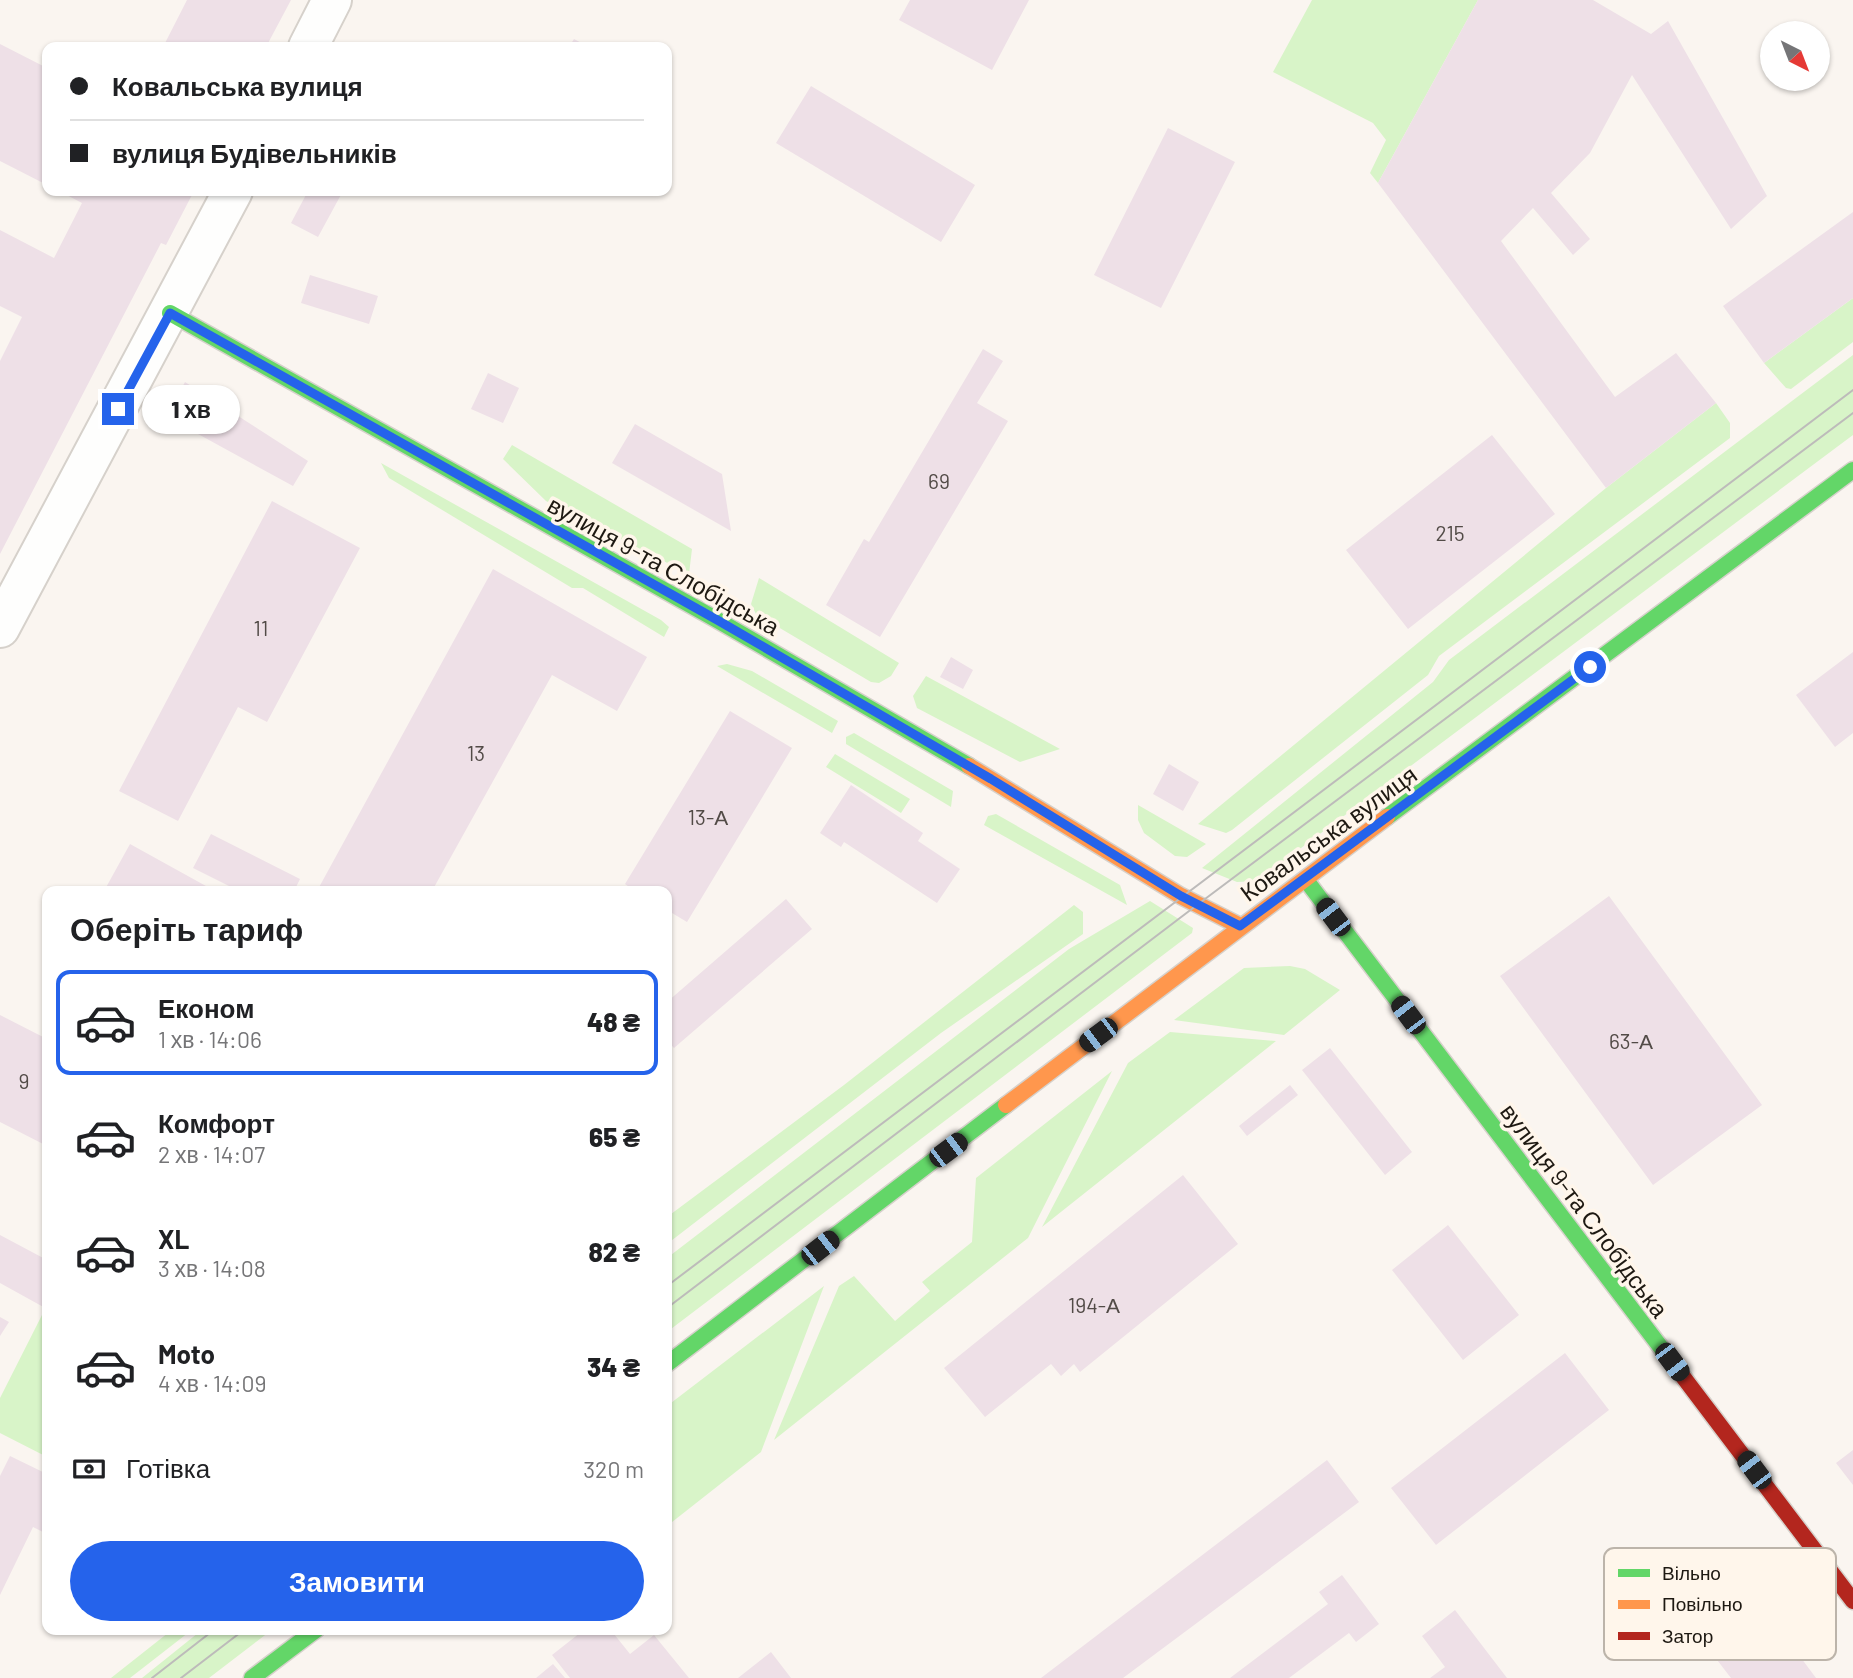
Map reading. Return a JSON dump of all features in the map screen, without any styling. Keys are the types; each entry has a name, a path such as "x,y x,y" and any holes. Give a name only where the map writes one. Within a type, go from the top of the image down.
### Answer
{"street":[{"path":"311,42 332,0"},
{"path":"0,628 230,196"},
{"name":"вулиця 9-та Слобідська","path":"170,313 719,621 991,779 1189,900 1240,926"},
{"name":"Ковальська вулиця","path":"672,1360 1240,926 1306,880 1853,470"},
{"name":"вулиця 9-та Слобідська","path":"1306,880 1813,1548"},
{"name":"вулиця 9-та Слобідська","path":"1836,1579 1853,1601"},
{"path":"252,1678 309,1635"}],"green space":[{"path":"1312,0 1478,0 1378,183 1370,173 1386,140 1373,123 1273,72"},
{"path":"1853,298 1853,342 1791,389 1786,388 1764,363"},
{"path":"1853,355 1853,435 1257,881 1237,882 1202,868 1433,682 1449,660"},
{"path":"1716,403 1730,423 1730,438 1439,656 1428,675 1232,830 1226,833 1198,824 1606,488"},
{"path":"512,445 692,549 689,574 546,501 503,459"},
{"path":"381,463 661,620 669,627 664,637 583,588 572,588 389,478"},
{"path":"759,578 899,663 891,676 879,683 871,682 756,614 751,604"},
{"path":"727,664 752,671 838,721 832,733 717,666"},
{"path":"926,676 1060,749 1020,762 917,708 913,696"},
{"path":"854,733 953,791 951,807 846,744 846,737"},
{"path":"835,754 910,799 901,813 826,767"},
{"path":"1138,805 1206,844 1187,857 1175,856 1144,833 1138,820"},
{"path":"996,814 1120,885 1127,905 984,825 988,816"},
{"path":"1150,901 1193,928 1192,933 672,1328 672,1254 1069,949"},
{"path":"1074,905 1083,912 1083,934 941,1033 672,1240 672,1213 844,1085"},
{"path":"1290,966 1305,969 1340,990 1284,1035 1174,1020 1244,968"},
{"path":"1170,1032 1276,1041 1042,1227 1128,1063"},
{"path":"1112,1071 1028,1238 774,1440 839,1286 854,1276 895,1321 930,1291 922,1282 972,1242 976,1178"},
{"path":"824,1286 761,1452 672,1522 672,1402"},
{"path":"42,1315 42,1454 0,1433 0,1398"},
{"path":"165,1635 185,1635 130,1678 111,1678"},
{"path":"196,1635 265,1635 209,1678 142,1678"}],"building":[{"path":"187,0 291,0 269,42 166,42"},
{"path":"910,0 1029,0 992,70 899,20"},
{"path":"1478,0 1593,0 1651,34 1668,21 1767,196 1731,229 1632,75 1590,153 1551,193 1590,239 1573,255 1533,208 1501,241 1615,397 1676,353 1716,403 1606,488 1378,183"},
{"path":"0,44 42,65 42,182 0,161"},
{"path":"811,86 975,185 941,242 776,143"},
{"path":"1168,128 1235,162 1161,308 1094,275"},
{"path":"69,196 191,196 166,245 161,243 0,554 0,361 22,317 0,306 0,230 54,258 82,203"},
{"path":"305,196 340,196 318,237 291,223"},
{"path":"1853,212 1853,298 1764,363 1723,306"},
{"path":"310,275 378,296 369,324 301,303"},
{"path":"983,349 1003,361 977,403 1008,421 880,637 826,605 864,539 869,542"},
{"path":"488,373 519,388 503,423 471,409"},
{"path":"185,382 308,461 293,486 198,434 168,414"},
{"path":"635,424 722,474 731,531 612,463"},
{"path":"1492,435 1555,514 1408,629 1346,550"},
{"path":"272,501 360,548 267,722 238,707 178,821 119,791"},
{"path":"493,569 647,657 617,711 552,675 435,886 320,886"},
{"path":"1853,652 1853,733 1835,747 1796,695"},
{"path":"951,657 973,670 963,689 940,677"},
{"path":"730,711 792,748 687,922 672,913 672,886 625,884"},
{"path":"1169,764 1199,782 1183,811 1153,794"},
{"path":"851,785 923,833 918,841 960,869 937,903 844,842 841,847 820,833"},
{"path":"211,834 300,879 296,886 229,886 193,868"},
{"path":"130,844 206,886 107,886"},
{"path":"1609,896 1762,1105 1653,1185 1500,976"},
{"path":"786,899 812,929 674,1048 672,998"},
{"path":"0,1015 42,1036 42,1143 0,1122"},
{"path":"1330,1048 1412,1152 1385,1175 1302,1070"},
{"path":"1290,1085 1298,1095 1247,1136 1239,1126"},
{"path":"1183,1175 1238,1244 1080,1372 1074,1364 1061,1376 1051,1364 985,1417 944,1368"},
{"path":"1448,1225 1519,1315 1463,1360 1392,1270"},
{"path":"0,1235 42,1257 42,1306 0,1283"},
{"path":"0,1317 9,1322 0,1336"},
{"path":"1565,1353 1609,1410 1436,1545 1391,1488"},
{"path":"1853,1450 1853,1485 1836,1463"},
{"path":"10,1456 42,1472 42,1532 33,1527 0,1595 0,1476"},
{"path":"1327,1460 1359,1502 1123,1678 1041,1678"},
{"path":"1342,1575 1379,1624 1356,1642 1349,1633 1289,1678 1230,1678 1328,1604 1319,1592"},
{"path":"1455,1610 1507,1678 1430,1678 1445,1667 1422,1636"},
{"path":"577,1635 615,1635 630,1654 654,1635 689,1678 570,1678 552,1655"},
{"path":"771,1652 791,1678 738,1678"},
{"path":"1717,1660 1803,1660 1816,1678 1731,1678"},
{"path":"553,1664 565,1678 536,1678"}],"tram line":[{"path":"672,1282 1853,390"},
{"path":"672,1304 1197,905 1853,413"},
{"path":"152,1678 207,1635"},
{"path":"181,1678 237,1635"}],"traffic: fast":[{"path":"170,313 719,621 969,766"},
{"path":"1387,817 1853,470"},
{"path":"1306,880 1681,1374"},
{"path":"672,1360 1006,1105"},
{"path":"252,1678 309,1635"}],"traffic: slow":[{"path":"969,766 1181,896 1240,926"},
{"path":"1006,1105 1387,817"}],"traffic: jam":[{"path":"1681,1374 1813,1548"},
{"path":"1836,1579 1853,1601"}],"route":[{"path":"118,409 170,313 719,621 991,779 1181,896 1240,926 1306,880 1590,667"}]}
